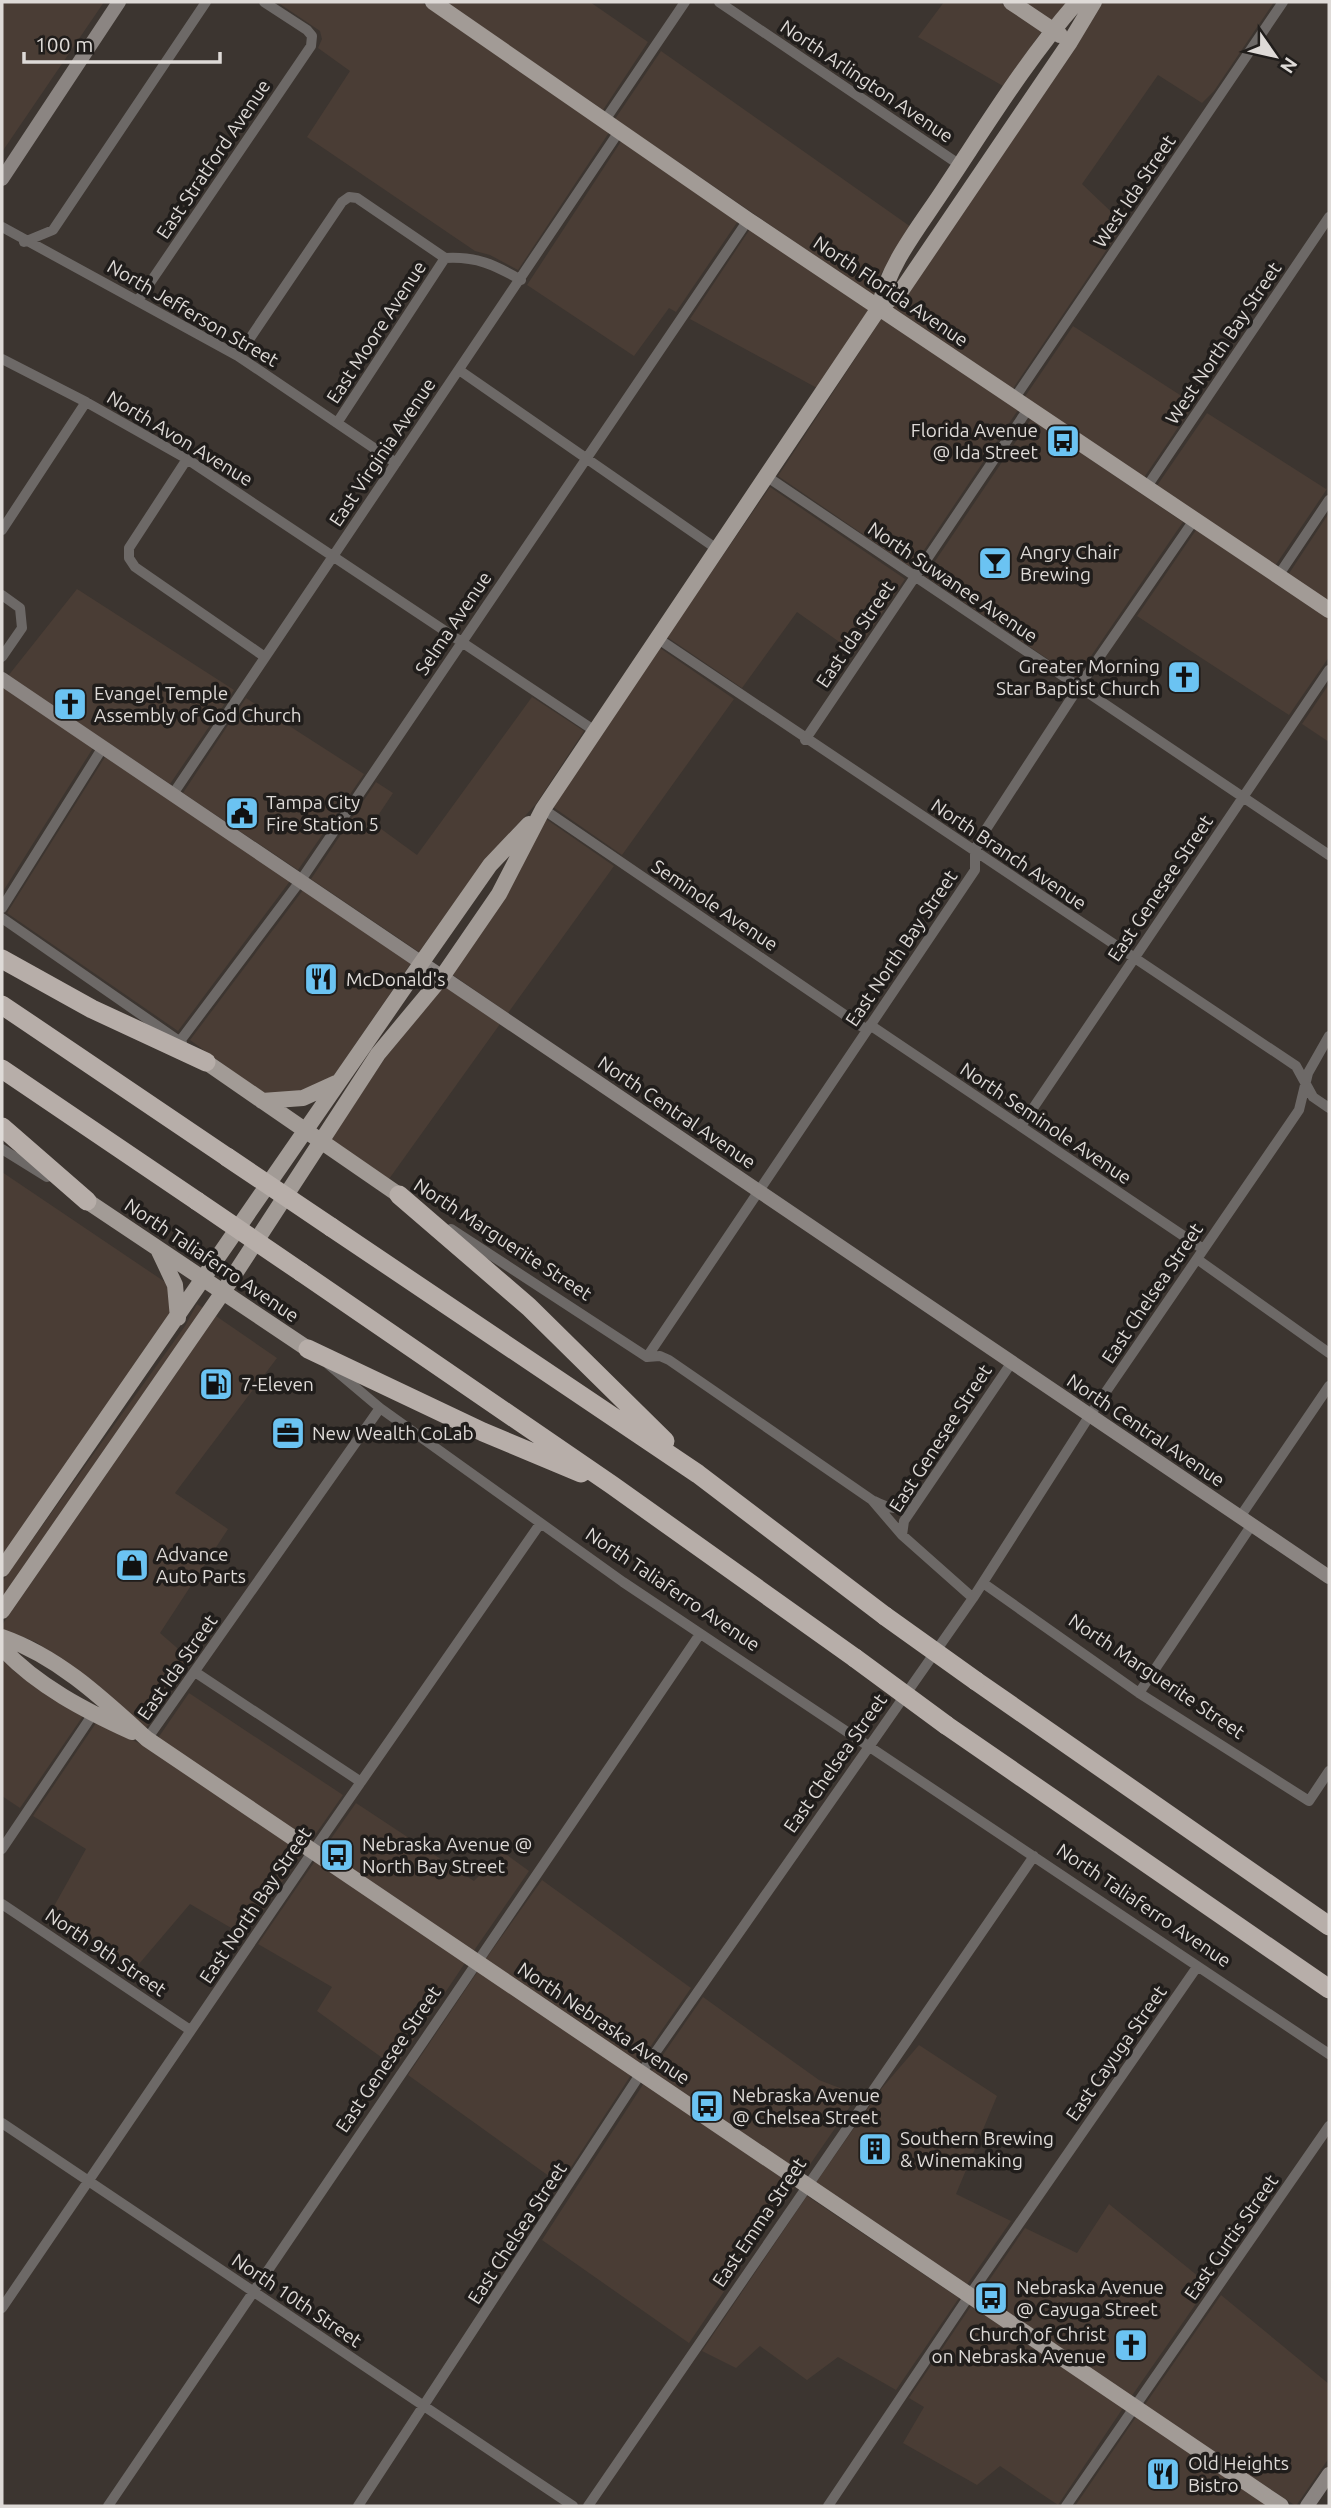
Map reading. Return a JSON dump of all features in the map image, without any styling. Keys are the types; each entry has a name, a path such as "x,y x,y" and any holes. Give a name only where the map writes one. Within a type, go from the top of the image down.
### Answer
{"highway":[{"path":"2,959 93,1009 206,1062"},
{"path":"2,1005 698,1474 885,1616 1329,1926"},
{"path":"2,1069 612,1485 946,1725 1329,1989"},
{"path":"2,1127 87,1201"},
{"path":"398,1195 529,1307 698,1474"},
{"path":"308,1349 519,1448 612,1485"}],"main road":[{"name":"North Florida Avenue","path":"433,2 879,308 1329,610"},
{"path":"1011,2 1070,42"},
{"path":"879,308 885,281 960,165 1053,30 1077,2"},
{"path":"2,1611 223,1292 378,1054 442,977 499,894 543,809 657,638 879,308 901,291 1070,42 1094,2"},
{"path":"2,1569 490,865 543,809"},
{"name":"North Marguerite Street","path":"206,1062 398,1195"},
{"path":"262,1101 303,1098 338,1082"},
{"name":"North Taliaferro Avenue","path":"87,1201 308,1349"},
{"path":"157,1249 175,1284 178,1318"},
{"name":"North Nebraska Avenue","path":"2,1637 32,1648 103,1699 147,1739 1281,2506"},
{"name":"North Nebraska Avenue","path":"2,1648 19,1667 93,1714 147,1739"}],"street":[{"path":"2,179 119,2"},
{"path":"24,242 53,230 206,2"},
{"name":"East Stratford Avenue","path":"139,299 311,46 312,36 307,30 264,2"},
{"path":"605,120 685,2"},
{"name":"North Arlington Avenue","path":"719,2 960,165"},
{"name":"West Ida Street","path":"1014,399 1283,2"},
{"name":"East Virginia Avenue","path":"173,794 620,130"},
{"path":"239,356 342,201 349,197 357,198 434,247 445,258"},
{"name":"West North Bay Street","path":"1146,488 1329,218"},
{"name":"Selma Avenue","path":"180,1041 301,880 748,219"},
{"name":"North Jefferson Street","path":"2,227 24,242 139,299 239,356 396,463"},
{"name":"East Moore Avenue","path":"337,423 445,258 465,256 487,261 521,279"},
{"name":"North Avon Avenue","path":"2,359 86,402 187,459 595,731"},
{"path":"458,370 717,549"},
{"path":"2,530 86,402"},
{"name":"East Ida Street","path":"805,740 1028,409"},
{"path":"187,459 129,548 129,558 135,567 265,657"},
{"name":"North Suwanee Avenue","path":"766,476 1242,799 1329,855"},
{"path":"1278,576 1329,499"},
{"name":"East North Bay Street","path":"647,1357 975,870 975,851 1078,688 1194,520"},
{"path":"2,596 20,608 22,628 2,657"},
{"name":"North Branch Avenue","path":"657,638 805,740 1296,1066 1313,1097 1329,1108"},
{"name":"East Genesee Street","path":"1021,1126 1329,670"},
{"name":"North Central Avenue","path":"2,679 1329,1577"},
{"path":"2,908 103,747"},
{"name":"Seminole Avenue","path":"543,809 868,1028"},
{"name":"North Marguerite Street","path":"2,918 180,1041 206,1062"},
{"name":"North Seminole Avenue","path":"868,1028 1021,1126 1200,1254"},
{"name":"East Chelsea Street","path":"358,2506 641,2073 973,1598 1090,1415 1299,1110 1314,1060 1329,1036"},
{"name":"North Taliaferro Avenue","path":"2,1149 87,1201"},
{"name":"North Marguerite Street","path":"398,1195 647,1357 660,1356 669,1360 872,1500 902,1535 973,1598"},
{"path":"1200,1254 1329,1353"},
{"name":"North Taliaferro Avenue","path":"308,1349 380,1408 540,1524 1329,2054"},
{"name":"East Genesee Street","path":"902,1535 904,1521 1012,1362"},
{"path":"1139,1693 1329,1386"},
{"name":"East Ida Street","path":"147,1739 380,1408"},
{"path":"872,1500 887,1508 904,1509 915,1504"},
{"name":"East North Bay Street","path":"2,2308 190,2030 540,1524"},
{"name":"North Marguerite Street","path":"983,1583 1139,1693 1309,1801 1329,1771"},
{"name":"East Genesee Street","path":"108,2506 700,1634"},
{"path":"195,1672 361,1782"},
{"path":"2,1849 93,1714"},
{"name":"East Emma Street","path":"588,2506 805,2186 1034,1856"},
{"name":"North 9th Street","path":"2,1904 190,2030"},
{"name":"East Cayuga Street","path":"828,2506 969,2296 1197,1967"},
{"name":"North 10th Street","path":"2,2123 573,2506"},
{"name":"East Curtis Street","path":"1066,2506 1329,2126"},
{"path":"1307,2506 1329,2474"}],"shaded area":[{"path":"2,2 104,2 2,152"},
{"path":"277,2 421,2 610,131 518,270 490,255 475,251 307,137 350,71 318,48 322,39 320,31"},
{"path":"445,2 590,2 648,42 603,110"},
{"path":"944,2 999,2 1042,31 1003,86 918,37"},
{"path":"1023,2 1067,2 1051,21"},
{"path":"1103,2 1274,2 1214,91 1202,103 1158,75 1082,184 1124,224 1012,390 891,308 992,170 1073,52"},
{"path":"661,51 911,227 879,277 874,296 615,119"},
{"path":"622,140 738,221 676,312 669,308 634,356 527,285"},
{"path":"750,229 869,309 817,388 690,319"},
{"path":"882,318 1018,410 912,568 778,476"},
{"path":"1073,326 1194,404 1143,479 1024,398"},
{"path":"1207,413 1326,489 1329,486 1275,566 1156,487"},
{"path":"1031,419 1183,522 1076,678 925,576"},
{"path":"770,487 905,579 855,653 797,612 742,688 667,637"},
{"path":"1329,513 1329,602 1288,575"},
{"path":"1196,530 1329,619 1329,657 1289,715 1137,616"},
{"path":"77,589 234,690 170,784 8,676"},
{"path":"660,648 734,699 622,855 553,807"},
{"path":"1329,684 1329,742 1302,724"},
{"path":"2,687 93,748 2,893"},
{"path":"532,697 584,731 536,804 484,861 419,952 311,879 376,782 393,793 373,823 417,855"},
{"path":"246,698 364,774 298,870 183,793"},
{"path":"105,757 290,881 178,1031 7,913"},
{"path":"546,819 614,866 508,1013 453,975"},
{"path":"303,890 411,963 333,1077 301,1091 264,1094 190,1040"},
{"path":"444,986 500,1024 389,1179 330,1140 385,1058"},
{"path":"2,1172 168,1284 171,1315 2,1556"},
{"path":"197,1304 203,1308 2,1598 2,1582 185,1326"},
{"path":"216,1316 277,1358 175,1493 228,1529 160,1633 192,1661 146,1728 71,1667 36,1642 2,1630 2,1625"},
{"path":"2,1658 15,1672 83,1716 20,1808 2,1796"},
{"path":"189,1693 343,1795 310,1842 158,1738"},
{"path":"96,1723 143,1745 302,1853 245,1936 190,1904 133,1971 53,1908 86,1849 33,1816"},
{"path":"356,1803 474,1881 503,1852 529,1871 473,1952 323,1850"},
{"path":"315,1861 465,1963 395,2067 317,2011 332,1987 258,1944"},
{"path":"542,1880 691,1988 639,2063 485,1960"},
{"path":"478,1971 631,2075 560,2184 408,2075"},
{"path":"703,1997 819,2080 858,2095 802,2176 651,2072"},
{"path":"919,2045 997,2096 956,2194 1011,2221 966,2286 815,2184 882,2088"},
{"path":"644,2083 795,2187 689,2343 542,2240"},
{"path":"807,2196 959,2298 896,2390 838,2357 807,2380 760,2346 736,2368 702,2351"},
{"path":"1109,2204 1209,2285 1131,2397 979,2295 1025,2228 1077,2253"},
{"path":"1221,2295 1329,2384 1329,2458 1296,2506 1144,2406"},
{"path":"971,2306 1123,2408 1058,2505 1000,2466 977,2485 903,2443 924,2407 909,2398"},
{"path":"1136,2417 1269,2506 1075,2506"}],"place":[{"name":"Florida Avenue @ Ida Street","path":"1063,441"},
{"name":"Angry Chair Brewing","path":"995,563"},
{"name":"Greater Morning Star Baptist Church","path":"1184,677"},
{"name":"Evangel Temple Assembly of God Church","path":"70,704"},
{"name":"Tampa City Fire Station 5","path":"242,813"},
{"name":"McDonald's","path":"321,979"},
{"name":"7-Eleven","path":"216,1384"},
{"name":"New Wealth CoLab","path":"288,1433"},
{"name":"Advance Auto Parts","path":"132,1565"},
{"name":"Nebraska Avenue @ North Bay Street","path":"337,1855"},
{"name":"Nebraska Avenue @ Chelsea Street","path":"707,2106"},
{"name":"Southern Brewing & Winemaking","path":"875,2149"},
{"name":"Nebraska Avenue @ Cayuga Street","path":"991,2298"},
{"name":"Church of Christ on Nebraska Avenue","path":"1131,2345"},
{"name":"Old Heights Bistro","path":"1163,2474"}]}
